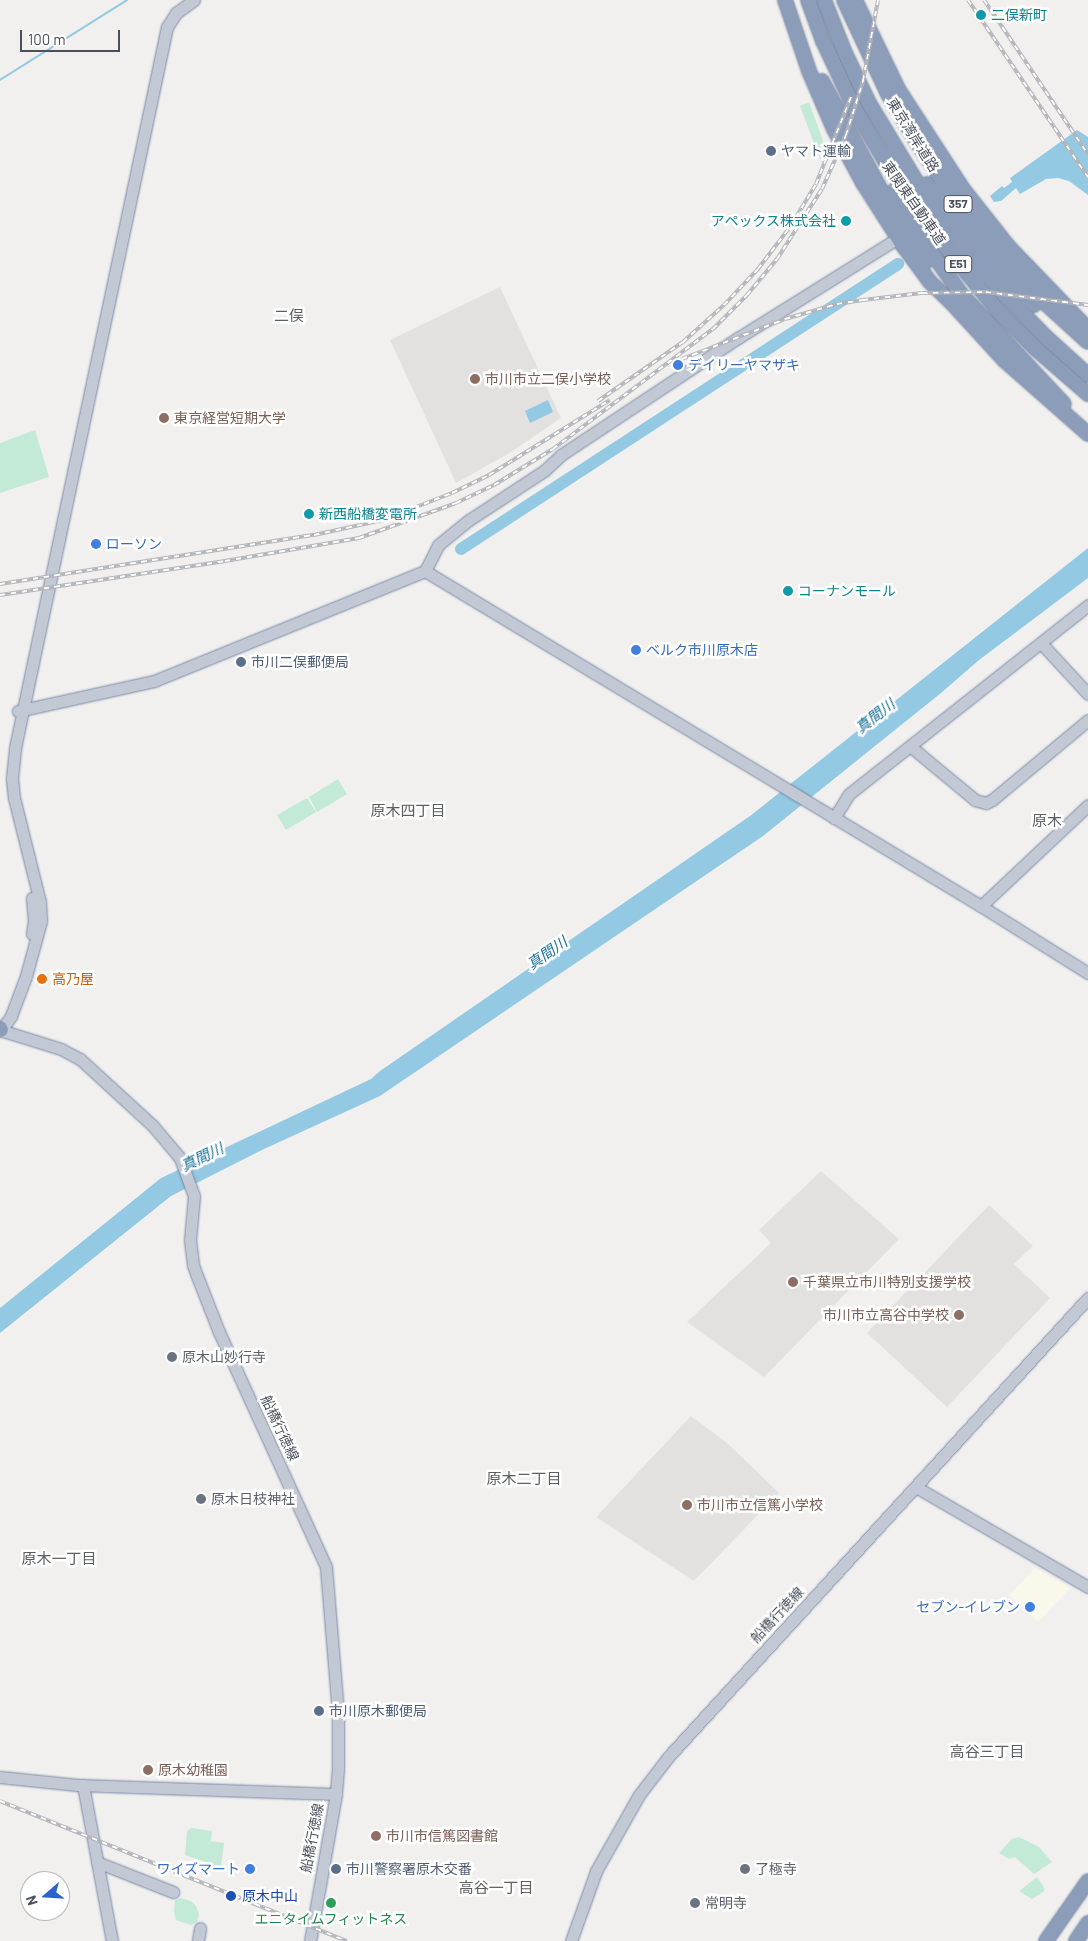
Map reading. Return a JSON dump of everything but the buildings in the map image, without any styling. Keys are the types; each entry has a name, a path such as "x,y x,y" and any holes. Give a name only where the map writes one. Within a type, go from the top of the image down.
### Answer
{"highway":[{"name":"東関東自動車道","path":"808,0 826,47 856,111 898,182 955,260 1018,331 1088,394"},
{"name":"東関東自動車道","path":"824,0 845,53 869,104 922,191 980,268 1028,320 1088,376"},
{"name":"東京湾岸道路","path":"844,0 861,40 908,128 955,200 1014,271 1044,302 1088,342"},
{"name":"東京湾岸道路","path":"856,0 898,89 950,171 1008,246 1088,329"},
{"path":"786,2 809,71 834,129 863,184 900,241 930,282 1017,373 1088,433"},
{"path":"786,2 840,118 902,225 950,301"},
{"path":"856,111 878,164 942,267 971,306 1059,399 1088,433"},
{"path":"890,140 1012,284 1041,312 1088,348"},
{"path":"1046,1941 1088,1881"},
{"path":"1058,1941 1088,1895"},
{"path":"1076,1941 1088,1923"}],"street":[{"path":"0,1029 11,1016 26,976 42,921 40,902 12,788 14,748 20,711 156,44 164,17 187,1"},
{"path":"20,711 154,681 425,571 433,551 446,536 546,470 561,455 801,301 900,241"},
{"path":"425,571 1088,972"},
{"path":"834,818 846,796 1088,605"},
{"path":"1040,643 1088,694"},
{"path":"910,746 975,800 986,802 992,800 1088,720"},
{"path":"981,906 1088,805"},
{"name":"船橋行徳線","path":"0,1029 61,1049 84,1062 163,1136 184,1165 192,1186 194,1205 190,1246 197,1276 219,1332 326,1567 338,1713 336,1794 310,1941"},
{"name":"船橋行徳線","path":"571,1941 596,1871 622,1824 653,1776 689,1733 1088,1298"},
{"path":"916,1487 1088,1587"},
{"path":"0,1777 83,1785 336,1794"},
{"path":"83,1785 112,1941"},
{"path":"97,1862 173,1892"},
{"path":"198,1941 200,1928"}],"shaded area":[{"name":"市川市立二俣小学校","path":"500,287 561,418 508,454 456,483 390,340"},
{"name":"千葉県立市川特別支援学校","path":"821,1171 899,1239 764,1377 687,1322 771,1243 759,1230"},
{"name":"市川市立高谷中学校","path":"989,1205 1033,1246 1014,1264 1050,1298 947,1407 867,1333"},
{"name":"市川市立信篤小学校","path":"691,1416 727,1443 779,1493 694,1581 596,1517"},
{"path":"1035,1568 1070,1588 1038,1622 1009,1595"}],"green space":[{"path":"809,102 825,146 820,159 800,106"},
{"path":"35,430 49,477 0,493 0,443"},
{"path":"338,779 347,794 317,812 309,797"},
{"path":"307,798 316,812 286,830 277,815"},
{"path":"191,1828 212,1831 211,1841 224,1843 221,1867 185,1855 187,1831"},
{"path":"1019,1837 1039,1847 1052,1862 1034,1874 1015,1857 1009,1859 999,1853 1012,1839"},
{"path":"1037,1877 1045,1889 1043,1892 1032,1899 1019,1891"},
{"path":"181,1898 191,1901 196,1906 199,1914 197,1922 191,1925 176,1920 174,1912 175,1900"}],"water":[{"path":"1077,130 1088,137 1088,195 1069,181 1058,178 1046,179 1020,194 1016,188 1001,201 994,202 990,196 1002,186 1004,188 1012,182 1010,178"},
{"path":"548,400 553,412 530,423 525,411"},
{"path":"1088,548 1088,578 979,660 941,693 763,836 380,1096 264,1149 171,1196 0,1333 0,1308 161,1178 371,1079 750,816"}],"waterway":[{"path":"0,80 127,0"},
{"path":"461,549 898,264"}],"railway":[{"path":"0,595 225,561 359,538 456,503 494,485 553,449 713,329 747,295 777,259 822,189 846,135 863,81 878,0"},
{"path":"968,0 1088,177"},
{"path":"984,0 1088,154"},
{"path":"598,401 683,342 724,305 758,269 790,227 816,184 851,97"},
{"path":"682,359 785,319 837,304 863,300 922,293 986,292 1088,305"},
{"path":"0,584 314,535 383,520 452,493 489,475 610,400"},
{"path":"0,1801 347,1941"}],"place":[{"name":"二俣新町","path":"981,15"},
{"name":"ヤマト運輸","path":"771,151"},
{"name":"アペックス株式会社","path":"846,221"},
{"name":"デイリーヤマザキ","path":"678,365"},
{"name":"市川市立二俣小学校","path":"475,379"},
{"name":"東京経営短期大学","path":"164,418"},
{"name":"新西船橋変電所","path":"309,514"},
{"name":"ローソン","path":"96,544"},
{"name":"コーナンモール","path":"788,591"},
{"name":"ベルク市川原木店","path":"636,650"},
{"name":"市川二俣郵便局","path":"241,662"},
{"name":"高乃屋","path":"42,979"},
{"name":"千葉県立市川特別支援学校","path":"793,1282"},
{"name":"市川市立高谷中学校","path":"959,1315"},
{"name":"原木山妙行寺","path":"172,1357"},
{"name":"原木日枝神社","path":"201,1499"},
{"name":"市川市立信篤小学校","path":"687,1505"},
{"name":"セブン-イレブン","path":"1030,1607"},
{"name":"市川原木郵便局","path":"319,1711"},
{"name":"原木幼稚園","path":"148,1770"},
{"name":"市川市信篤図書館","path":"376,1836"},
{"name":"ワイズマート","path":"250,1869"},
{"name":"市川警察署原木交番","path":"336,1869"},
{"name":"了極寺","path":"745,1869"},
{"name":"原木中山","path":"231,1896"},
{"name":"エニタイムフィットネス","path":"331,1903"},
{"name":"常明寺","path":"695,1903"}],"district":[{"name":"二俣","path":"289,316"},
{"name":"原木四丁目","path":"408,811"},
{"name":"原木","path":"1047,821"},
{"name":"原木二丁目","path":"524,1479"},
{"name":"原木一丁目","path":"59,1559"},
{"name":"高谷三丁目","path":"987,1752"},
{"name":"高谷一丁目","path":"496,1888"}],"water label":[{"name":"真間川","path":"875,716"},
{"name":"真間川","path":"547,953"},
{"name":"真間川","path":"202,1157"}]}
